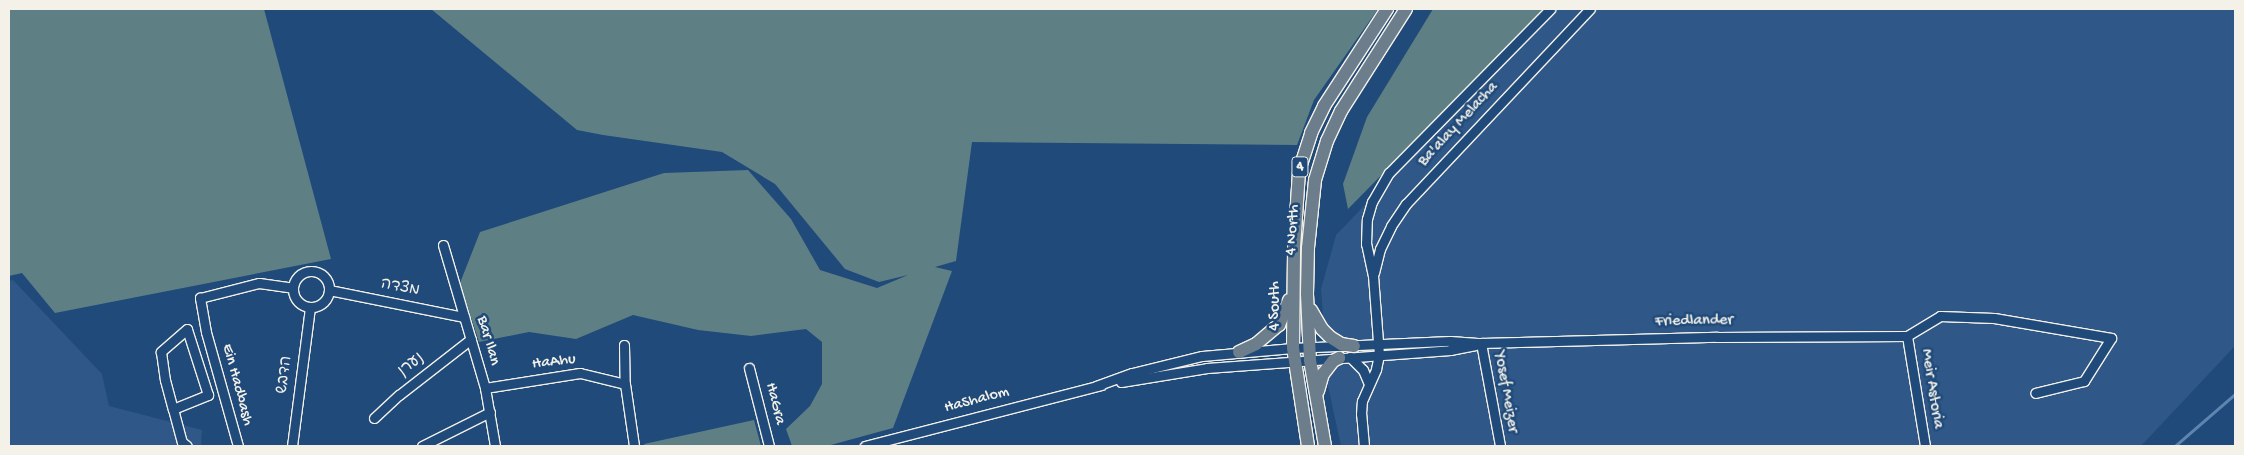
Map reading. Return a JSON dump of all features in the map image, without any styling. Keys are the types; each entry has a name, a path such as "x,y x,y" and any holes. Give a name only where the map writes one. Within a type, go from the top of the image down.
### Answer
{"highway":[{"name":"4 South","path":"1308,446 1293,348 1292,288 1299,170 1311,133 1324,106 1387,9"},
{"name":"4 North","path":"1325,446 1310,354 1308,248 1314,189 1326,141 1341,111 1406,9"},
{"path":"1239,352 1256,344 1279,324 1292,288"},
{"path":"1308,303 1322,329 1341,344 1348,354 1333,361 1323,374 1316,399"}],"street":[{"name":"Ba'alay Melacha","path":"1379,355 1373,276 1366,244 1367,219 1379,186 1389,173 1550,9"},
{"name":"Ba'alay Melacha","path":"1373,276 1380,249 1391,226 1406,204 1590,9"},
{"name":"Bar Ilan","path":"443,245 485,388 495,446"},
{"path":"306,271 312,271 318,272 327,279 330,290 321,304 310,307 296,299 293,288 297,278 306,271"},
{"name":"Ein Hadbash","path":"238,446 206,332 200,298 259,283 293,288"},
{"name":"מצדה","path":"330,290 464,317"},
{"name":"הדבש","path":"292,446 310,307"},
{"path":"1907,336 1940,316 1994,318 2111,338 2084,381 2035,393"},
{"path":"173,409 208,395 187,329 161,352 165,380 182,442 187,446"},
{"name":"Friedlander","path":"1310,354 1348,354 1378,345 1450,341 1481,343 1717,336 1907,336"},
{"name":"Meir Astoria","path":"1907,336 1925,446"},
{"name":"נערן","path":"374,418 399,395 471,339"},
{"name":"Friedlander","path":"1294,362 1310,354 1379,355 1450,350 1481,343"},
{"name":"Yosef Meizer","path":"1481,343 1500,446"},
{"path":"624,345 625,384 634,446"},
{"name":"HaShalom","path":"1096,386 1132,373 1194,358 1293,348 1310,354"},
{"path":"1348,354 1363,370 1369,384"},
{"path":"1364,446 1361,414 1362,401 1376,369 1379,355"},
{"name":"HaShalom","path":"865,446 1096,386 1206,368 1294,362"},
{"name":"HaGra","path":"749,368 769,446"},
{"name":"HaAhu","path":"485,388 580,373 625,384"},
{"path":"422,446 490,412"}],"shaded area":[{"path":"1554,9 2235,9 2235,346 2141,446 1341,446 1328,386 1321,289 1336,235"},
{"path":"13,280 102,374 109,406 202,430 201,446 9,446 9,281"}],"green space":[{"path":"9,9 264,9 331,259 55,313 22,273 9,276"},
{"path":"431,9 1378,9 1314,100 1297,145 972,142 956,261 935,267 952,271 893,428 827,446 792,446 786,429 810,406 822,384 822,342 806,329 751,336 698,330 633,315 576,339 529,332 479,342 460,283 480,232 664,173 748,170 791,219 820,270 877,288 908,275 879,282 845,269 775,184 722,152 577,130"},
{"path":"1433,9 1545,9 1348,209 1343,184 1367,117"},
{"path":"754,420 761,446 645,446 644,444"}],"waterway":[{"path":"2175,446 2235,394"}]}
